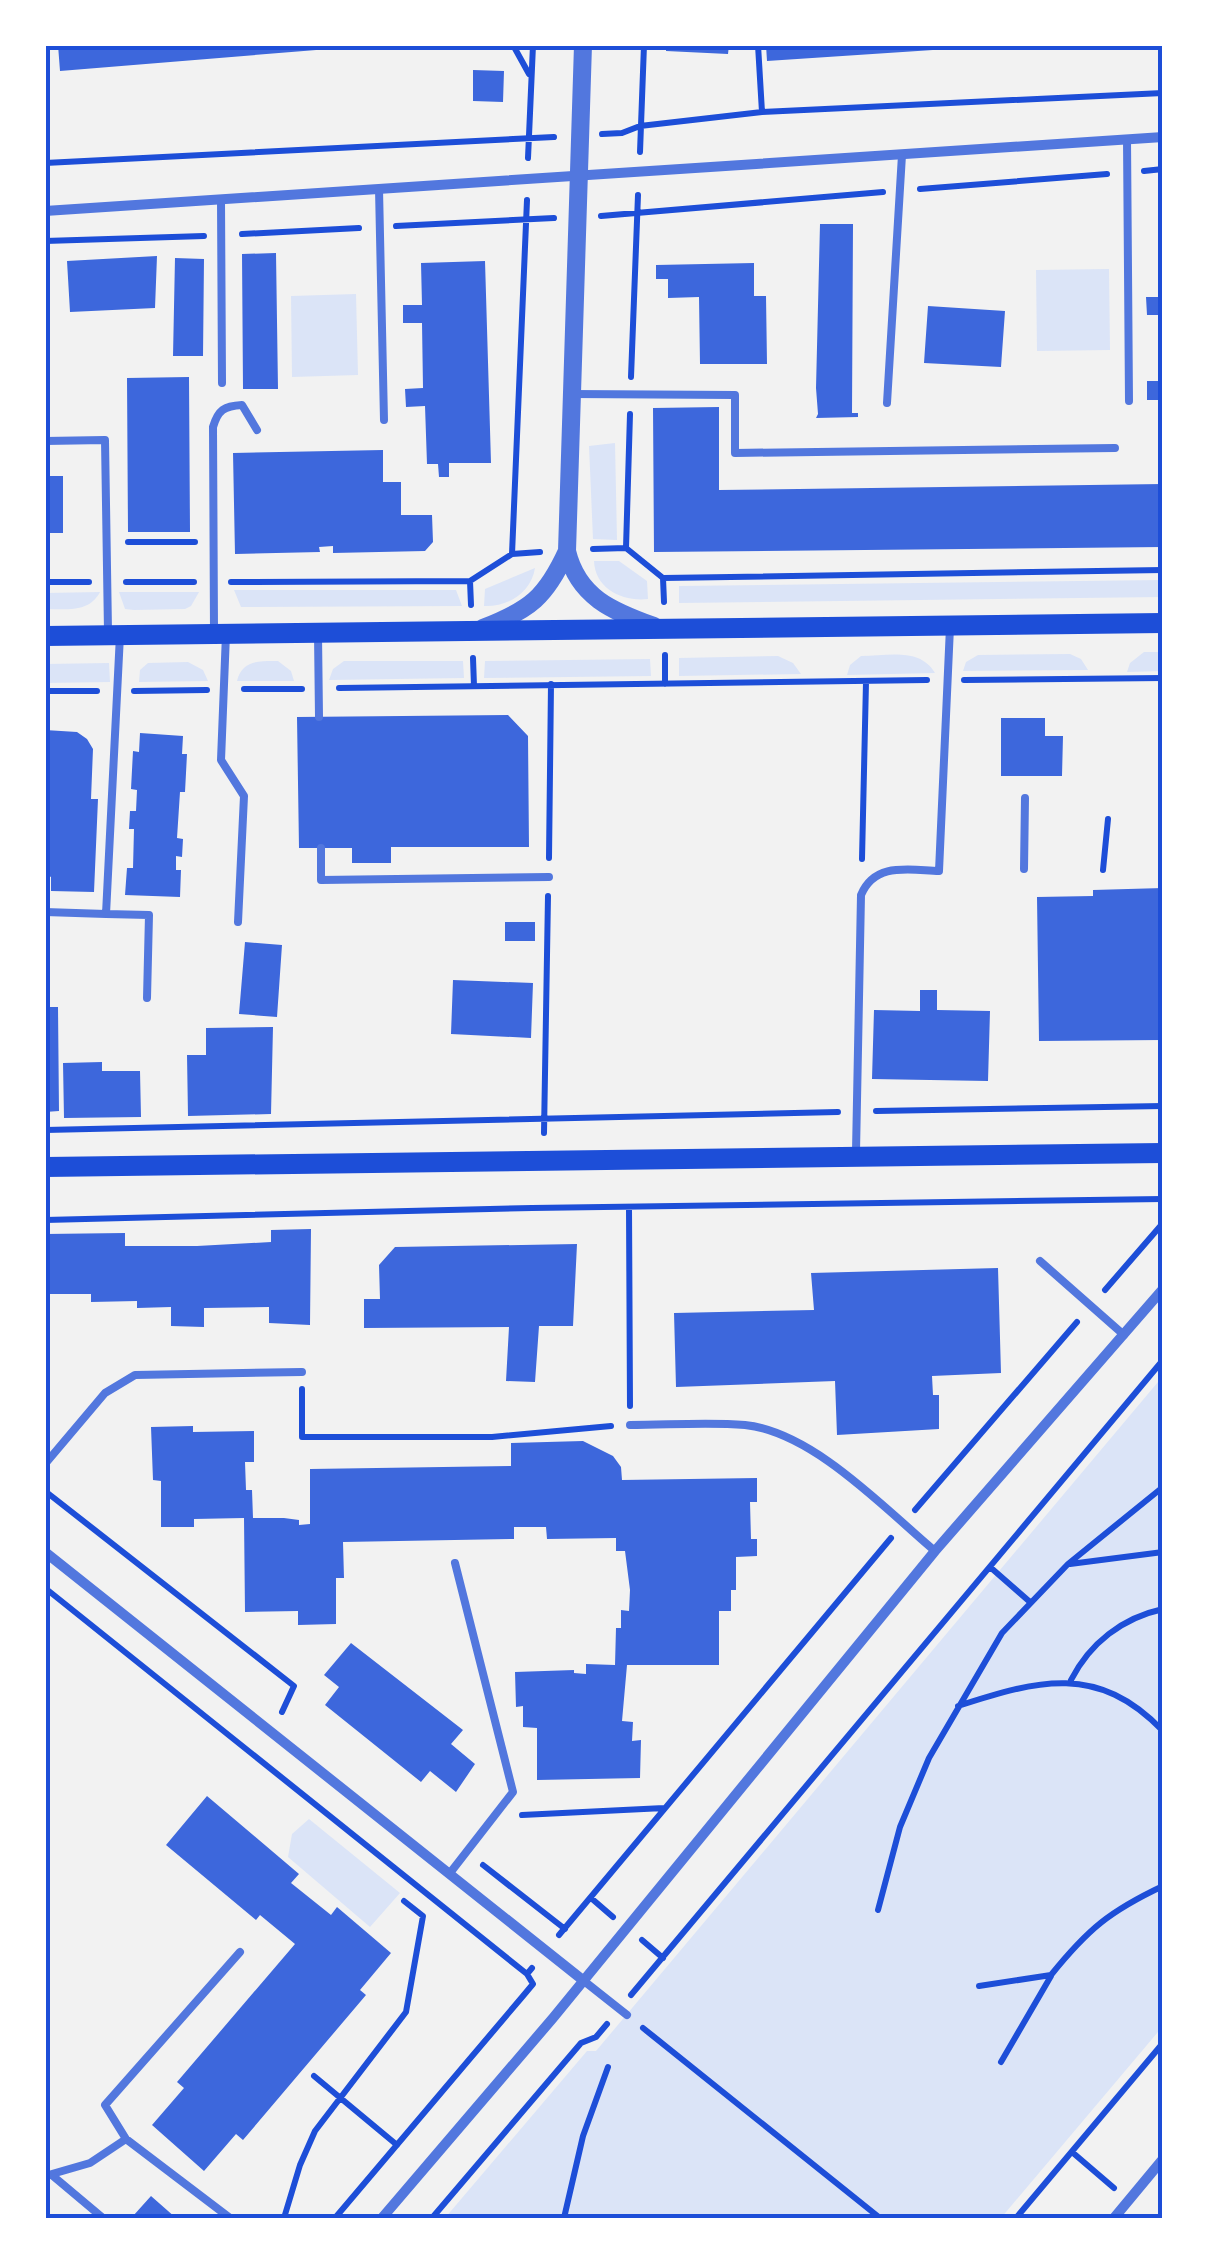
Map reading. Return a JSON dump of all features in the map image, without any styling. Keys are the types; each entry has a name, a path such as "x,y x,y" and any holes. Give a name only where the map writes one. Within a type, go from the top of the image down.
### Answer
{"main road":[{"path":"45,636 1163,623"},
{"path":"45,1166 1163,1153"}],"street":[{"path":"583,45 566,550 572,572 594,598 624,615 664,629"},
{"path":"45,211 1163,137"},
{"path":"472,632 527,609 552,582 566,550"},
{"path":"382,2218 584,1981 936,1551 1163,1289"},
{"path":"45,1552 584,1981"},
{"path":"1114,2218 1163,2159"}],"lane":[{"path":"1126,139 1129,401"},
{"path":"887,403 902,155"},
{"path":"379,189 384,420"},
{"path":"221,200 222,383"},
{"path":"572,394 735,395 735,452 1115,448"},
{"path":"238,922 244,796 221,760 224,690 214,582 212,427 216,413 228,406 242,406 257,430"},
{"path":"45,441 105,440 107,582 117,691 106,914"},
{"path":"856,1157 861,895 875,874 888,870 938,871 950,626"},
{"path":"318,634 319,717"},
{"path":"1024,869 1025,798"},
{"path":"321,848 321,880 549,877"},
{"path":"45,912 149,915 147,998"},
{"path":"1040,1261 1124,1335"},
{"path":"45,1464 105,1393 135,1375 302,1372"},
{"path":"630,1425 748,1425 784,1435 828,1461 936,1551"},
{"path":"450,1873 512,1792 455,1564"},
{"path":"230,2218 126,2139 105,2105 240,1952"},
{"path":"584,1981 623,2012"},
{"path":"49,2176 90,2163 126,2139"},
{"path":"49,2176 103,2218"}],"path":[{"path":"513,45 531,78"},
{"path":"512,554 533,45"},
{"path":"626,548 644,45"},
{"path":"758,45 762,112"},
{"path":"45,163 580,136 762,112 1163,94"},
{"path":"45,241 577,217 1163,169"},
{"path":"107,542 214,542"},
{"path":"45,582 470,581 512,554 626,548 663,578 1163,570"},
{"path":"470,581 474,686"},
{"path":"45,691 1163,678"},
{"path":"861,895 866,681"},
{"path":"544,1208 551,684"},
{"path":"1102,870 1108,820"},
{"path":"45,1130 599,1115 1163,1106"},
{"path":"45,1220 544,1208 1163,1200"},
{"path":"302,1372 302,1437 492,1437 630,1425 629,1207"},
{"path":"526,1974 903,1524 1163,1223"},
{"path":"432,2218 581,2043 596,2037 623,2012 1163,1360"},
{"path":"878,1910 900,1827 929,1758 1002,1634 1068,1564 1163,1487"},
{"path":"45,1492 294,1686 282,1711 297,1723"},
{"path":"1068,1564 1163,1552"},
{"path":"990,1566 1030,1602"},
{"path":"45,1588 526,1974 533,1984 336,2218"},
{"path":"1071,1680 1081,1660 1109,1632 1145,1613 1163,1609"},
{"path":"958,1706 1001,1692 1071,1680 1112,1691 1163,1730"},
{"path":"496,1815 666,1808"},
{"path":"467,1853 565,1928"},
{"path":"1001,2062 1051,1975 1078,1942 1119,1907 1163,1886"},
{"path":"284,2218 314,2131 406,2012 422,1916 404,1901"},
{"path":"978,1986 1051,1975"},
{"path":"623,2012 880,2218"},
{"path":"1016,2218 1163,2043"},
{"path":"564,2218 588,2118 608,2067"},
{"path":"314,2076 397,2145"}],"shaded area":[{"path":"1109,269 1110,350 1037,351 1036,270"},
{"path":"356,294 358,375 292,377 291,296"},
{"path":"615,443 617,540 593,539 589,446"},
{"path":"594,561 619,561 647,581 648,599 612,592 599,579"},
{"path":"535,568 529,585 517,597 484,606 485,589"},
{"path":"1163,580 1163,597 679,603 679,586"},
{"path":"234,590 456,590 462,606 241,607"},
{"path":"100,592 84,607 45,609 45,593"},
{"path":"119,592 199,592 185,609 134,610 125,609"},
{"path":"1144,652 1163,652 1163,671 1127,672 1130,663"},
{"path":"1070,654 1081,659 1088,670 963,671 966,662 978,655"},
{"path":"778,656 793,663 801,674 679,676 679,658"},
{"path":"861,656 912,656 935,673 847,675 850,665"},
{"path":"650,659 651,676 484,678 485,661"},
{"path":"278,661 291,671 294,681 237,681 247,665"},
{"path":"344,661 463,661 464,678 329,680 333,669"},
{"path":"188,662 203,670 208,681 139,682 140,670 148,663"},
{"path":"109,663 110,682 45,683 45,664"},
{"path":"1163,1376 1163,2026 1001,2218 445,2218 587,2051 596,2051"},
{"path":"309,1819 400,1893 370,1927 288,1857 292,1834"}],"building":[{"path":"58,45 341,45 341,48 60,71"},
{"path":"666,45 729,45 728,54 666,51"},
{"path":"766,45 963,45 963,48 767,61"},
{"path":"473,70 504,71 503,102 473,101"},
{"path":"820,224 853,224 852,413 858,413 858,417 816,418"},
{"path":"276,253 278,389 243,389 242,254"},
{"path":"157,256 155,308 70,312 67,261"},
{"path":"175,258 204,259 203,356 173,356"},
{"path":"485,261 491,463 449,463 449,477 439,477 438,464 427,464 425,406 406,407 405,389 423,388 422,323 403,323 403,305 422,305 421,263"},
{"path":"754,263 754,296 766,296 767,364 700,364 699,297 668,298 668,279 656,279 656,265"},
{"path":"1146,297 1163,297 1163,315 1147,315"},
{"path":"928,306 1005,311 1001,367 924,363"},
{"path":"189,377 190,532 128,532 127,378"},
{"path":"1147,381 1163,381 1163,400 1147,400"},
{"path":"719,407 719,490 1163,484 1163,547 654,552 653,408"},
{"path":"383,450 383,482 401,482 401,515 432,515 433,542 425,551 333,553 333,546 319,547 320,552 235,554 233,453"},
{"path":"45,476 63,476 63,533 45,533"},
{"path":"508,715 528,736 529,847 391,847 391,863 352,863 352,848 299,848 297,717"},
{"path":"1001,718 1045,718 1045,736 1063,736 1062,776 1001,776"},
{"path":"45,730 77,732 93,749 91,799 98,799 94,892 51,891 51,877 45,874"},
{"path":"140,733 183,736 182,754 187,754 185,792 180,792 177,838 183,839 182,857 176,856 176,870 181,870 180,897 125,895 127,868 133,868 134,829 129,829 130,811 136,811 137,790 131,789 133,751 139,752"},
{"path":"1163,888 1163,1040 1039,1041 1037,897"},
{"path":"505,922 535,922 535,941 505,941"},
{"path":"245,942 282,945 277,1017 239,1014"},
{"path":"453,980 533,983 531,1038 451,1034"},
{"path":"920,990 937,990 937,1010 990,1011 988,1081 872,1079 874,1010 920,1011"},
{"path":"45,1007 58,1007 59,1111 45,1112"},
{"path":"273,1027 271,1114 188,1116 187,1055 206,1055 206,1028"},
{"path":"102,1062 102,1071 140,1071 141,1117 64,1118 63,1063"},
{"path":"311,1229 310,1325 269,1323 269,1307 204,1308 204,1327 171,1326 171,1307 137,1308 137,1301 91,1302 91,1294 45,1294 45,1234 125,1233 125,1246 197,1246 271,1242 271,1230"},
{"path":"577,1244 573,1326 539,1326 535,1382 506,1381 509,1327 364,1328 364,1299 380,1299 379,1265 395,1247"},
{"path":"998,1268 1001,1373 932,1376 933,1395 939,1395 939,1429 837,1435 835,1381 676,1387 674,1313 814,1310 811,1273"},
{"path":"193,1426 193,1432 254,1431 254,1462 245,1462 253,1518 284,1518 299,1520 299,1525 310,1524 310,1469 511,1466 511,1443 583,1441 613,1456 621,1467 622,1480 757,1478 757,1502 750,1502 751,1539 757,1539 757,1556 736,1557 736,1590 731,1590 731,1611 719,1611 719,1665 627,1665 622,1721 633,1722 632,1741 641,1740 640,1778 537,1780 537,1728 523,1727 523,1706 516,1707 515,1672 574,1670 586,1674 586,1664 615,1665 616,1628 621,1628 621,1610 629,1611 630,1590 625,1551 616,1551 616,1538 547,1539 546,1527 514,1527 514,1539 343,1542 344,1578 336,1578 336,1624 298,1625 298,1611 245,1612 244,1518 194,1519 194,1527 161,1527 161,1481 153,1480 151,1427"},
{"path":"351,1643 463,1730 451,1744 475,1764 456,1792 430,1771 421,1782 325,1705 339,1687 324,1675"},
{"path":"207,1796 299,1874 291,1883 331,1915 337,1907 391,1953 360,1990 366,1995 243,2140 236,2134 204,2171 152,2125 184,2088 177,2082 295,1944 260,1915 256,1920 166,1845"},
{"path":"151,2196 176,2218 133,2216"}]}
